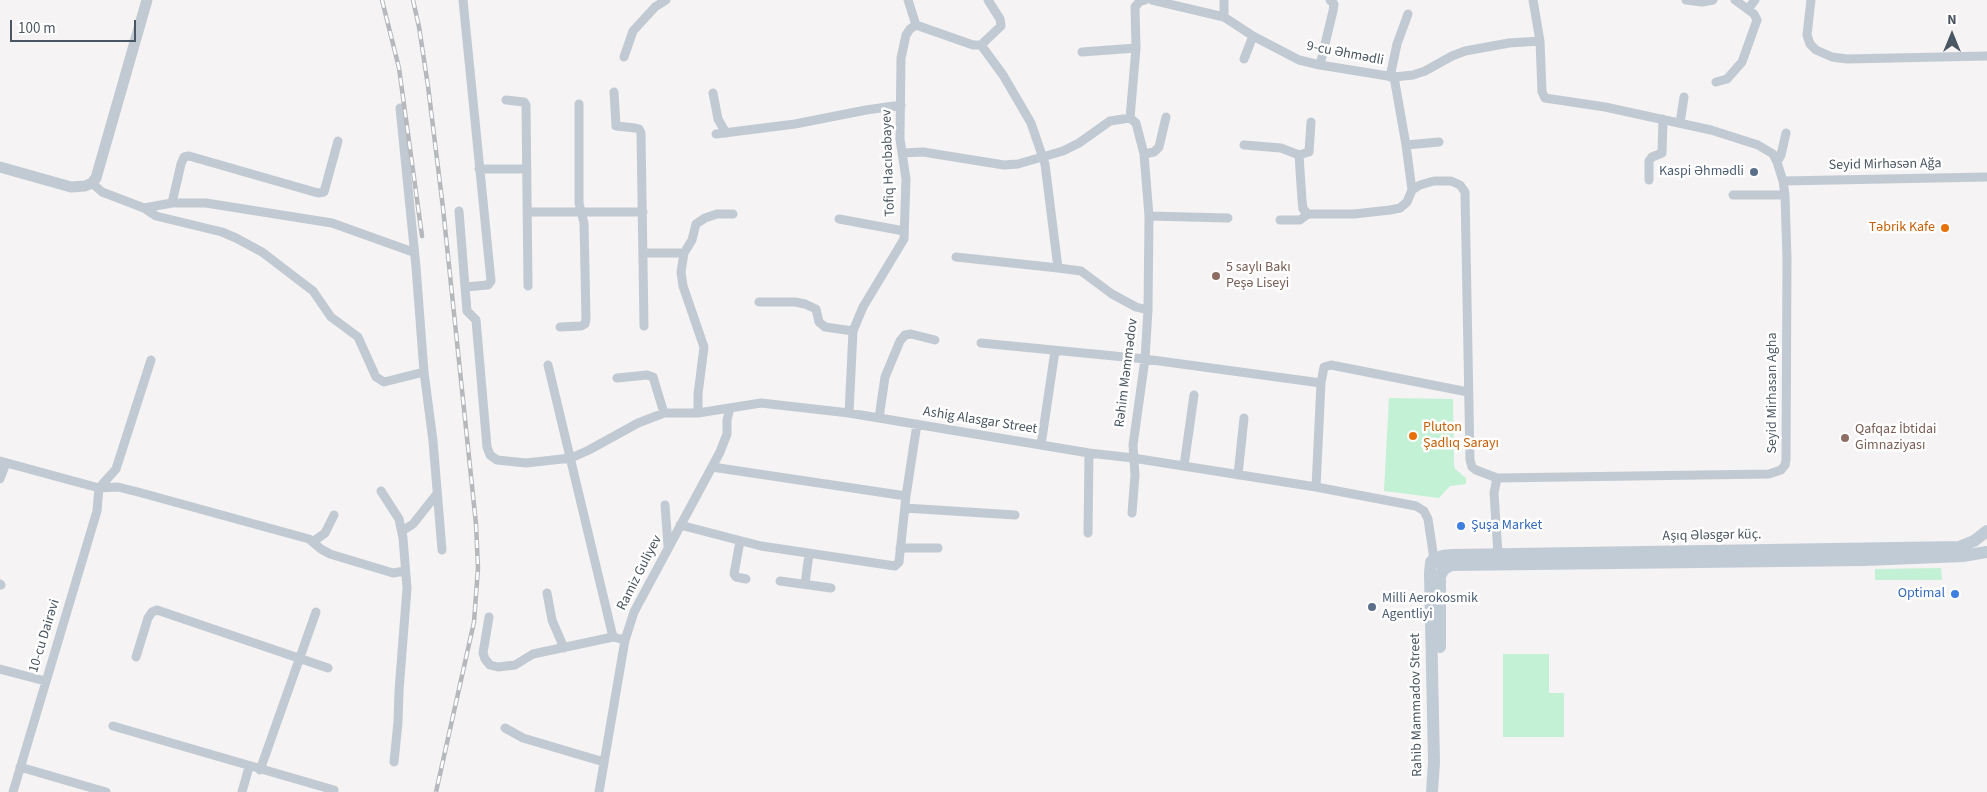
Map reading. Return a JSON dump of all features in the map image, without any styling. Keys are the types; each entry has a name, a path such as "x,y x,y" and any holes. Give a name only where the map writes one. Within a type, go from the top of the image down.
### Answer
{"main road":[{"name":"Aşıq Ələsgər küç.","path":"1445,568 1456,564 1498,559 1959,547 1974,541 1987,531"},
{"name":"Aşıq Ələsgər küç.","path":"1434,559 1443,556 1498,559 1865,560 1963,556 1987,552"},
{"path":"1963,556 1987,560"},
{"name":"Rahib Mammadov Street","path":"1434,559 1431,562 1430,568 1438,792"},
{"name":"Rahib Mammadov Street","path":"1432,792 1437,775 1440,581 1445,568"}],"street":[{"path":"0,167 71,187 85,186 92,183 96,178 147,0"},
{"path":"459,210 465,287 485,286 491,281 463,0"},
{"path":"624,57 632,31 655,7 666,0"},
{"path":"908,0 916,25 973,45 981,45 1001,26 1000,19 988,0"},
{"path":"1130,118 1136,48 1135,7 1140,1 1145,0"},
{"name":"9-cu Əhmədli","path":"1152,0 1164,1 1224,17 1286,54 1320,65 1392,77 1413,75 1425,71 1452,56 1466,51 1509,43 1540,41"},
{"path":"1224,0 1224,17"},
{"path":"1320,65 1333,11 1334,4 1330,0"},
{"path":"1533,0 1540,41 1542,92 1545,98 1553,101 1586,103 1680,123 1758,145 1773,154 1778,162"},
{"path":"1686,0 1702,2 1713,0"},
{"path":"1716,82 1727,79 1742,62 1757,20 1754,14 1734,0"},
{"path":"1748,10 1755,0"},
{"path":"1811,0 1807,35 1810,44 1816,50 1832,57 1847,59 1987,56"},
{"path":"1280,220 1300,220 1308,214 1354,214 1395,209 1400,208 1407,202 1412,190 1406,145 1392,77 1397,44 1408,14"},
{"name":"Tofiq Hacıbabayev","path":"849,413 853,331 863,307 904,239 906,179 900,139 902,48 906,35 916,25"},
{"path":"1244,59 1253,36"},
{"path":"981,45 1003,75 1031,123 1044,157 1058,268"},
{"path":"1082,52 1136,48"},
{"path":"614,92 616,126 639,129 641,133 644,326"},
{"path":"713,93 718,119 726,132"},
{"path":"1680,123 1684,96"},
{"path":"506,100 524,102 526,104 528,286"},
{"path":"560,327 581,326 585,324 586,319 584,223 579,202 579,104"},
{"path":"716,134 795,124 901,105"},
{"path":"400,108 442,550"},
{"path":"1144,154 1154,152 1159,147 1166,117"},
{"path":"902,153 922,152 1004,165 1018,164 1071,147 1110,122 1130,118"},
{"path":"1130,118 1136,123 1144,154 1149,216 1148,310"},
{"path":"1648,180 1649,161 1662,153 1662,119"},
{"path":"1244,145 1281,148 1300,155 1309,152 1311,122"},
{"path":"1778,162 1786,133"},
{"path":"172,202 181,164 184,157 189,156 318,193 324,192 338,142"},
{"path":"1406,145 1439,142"},
{"path":"1300,155 1303,209 1308,214"},
{"name":"Seyid Mirhasan Agha","path":"1412,190 1434,181 1451,181 1460,185 1465,192 1470,460 1476,470 1497,478 1769,474 1781,470 1786,460 1788,297 1785,195 1778,162"},
{"path":"480,169 527,169"},
{"name":"Seyid Mirhəsən Ağa","path":"1783,181 1987,177"},
{"path":"92,183 102,192 144,208 156,216 222,232 262,252 313,292 331,317 358,337 376,378 384,382 424,372"},
{"path":"1733,195 1785,195"},
{"path":"144,208 172,202 206,203 332,223 413,252"},
{"path":"527,212 643,212"},
{"path":"698,413 698,394 704,348 683,286 681,272 684,253 692,240 696,224 705,218 717,214 733,214"},
{"path":"1149,216 1228,218"},
{"path":"839,220 904,231"},
{"path":"643,253 684,253"},
{"name":"Rəhim Məmmədov","path":"956,257 1082,271 1112,294 1136,307 1148,310 1145,358 1133,444 1135,475 1132,513"},
{"name":"Ashig Alasgar Street","path":"465,287 467,311 476,320 486,440 490,455 503,461 526,463 571,458 638,423 664,413 698,413 761,402 849,413 1089,453 1133,458 1316,487 1408,504 1422,509 1428,519 1434,559"},
{"path":"759,302 806,304 816,309 821,325 853,331"},
{"path":"879,418 886,378 900,341 905,336 911,334 935,340"},
{"path":"981,343 1145,358 1321,383"},
{"path":"1041,445 1055,351"},
{"path":"99,488 116,469 151,360"},
{"path":"548,365 613,637"},
{"path":"1316,487 1321,383 1324,367 1331,365 1468,392"},
{"path":"617,378 647,375 653,377 664,413"},
{"path":"1184,466 1194,395"},
{"name":"Ramiz Guliyev","path":"600,792 625,640 641,596 720,452 727,434 727,420 730,408"},
{"path":"1238,475 1244,418"},
{"path":"680,526 740,541 809,554 895,566 899,562 904,508 917,424"},
{"path":"1088,533 1089,453"},
{"path":"0,479 3,462 99,488 118,487 314,541 321,549 330,554 393,573 405,571"},
{"path":"712,467 906,496"},
{"path":"1497,478 1494,493 1498,559"},
{"name":"10-cu Dairəvi","path":"13,792 97,511 99,488"},
{"path":"381,491 399,519 402,531 407,588 394,762"},
{"path":"402,531 413,524 436,495"},
{"path":"665,505 668,546"},
{"path":"904,508 1015,514"},
{"path":"314,541 324,534 334,515"},
{"path":"740,541 734,574 736,577 746,579"},
{"path":"900,548 938,548"},
{"path":"805,584 809,554"},
{"path":"1434,559 1445,568"},
{"path":"780,581 830,588"},
{"path":"548,593 552,620 564,648"},
{"path":"136,657 148,618 152,612 157,610 328,668"},
{"path":"260,770 316,612"},
{"path":"489,617 484,653 485,659 490,664 505,668 515,665 533,654 613,637 625,640"},
{"path":"0,670 46,681"},
{"path":"113,726 334,790"},
{"path":"505,728 523,738 604,762"},
{"path":"242,792 250,767"},
{"path":"20,768 106,792"}],"green space":[{"path":"1389,398 1453,399 1454,464 1455,469 1466,478 1466,484 1450,486 1439,498 1384,491"},
{"path":"1941,568 1942,580 1875,580 1875,569"},
{"path":"1503,654 1549,654 1549,693 1564,693 1564,737 1503,737"}],"railway":[{"path":"382,0 399,68 422,236"},
{"path":"413,0 428,86 443,208 476,524 478,568 474,622 436,792"}],"place":[{"name":"Kaspi Əhmədli","path":"1754,172"},
{"name":"Təbrik Kafe","path":"1945,228"},
{"name":"5 saylı Bakı Peşə Liseyi","path":"1216,276"},
{"name":"Pluton Şadlıq Sarayı","path":"1413,436"},
{"name":"Qafqaz İbtidai Gimnaziyası","path":"1845,438"},
{"name":"Şuşa Market","path":"1461,526"},
{"name":"Optimal","path":"1955,594"},
{"name":"Milli Aerokosmik Agentliyi","path":"1372,607"}]}
